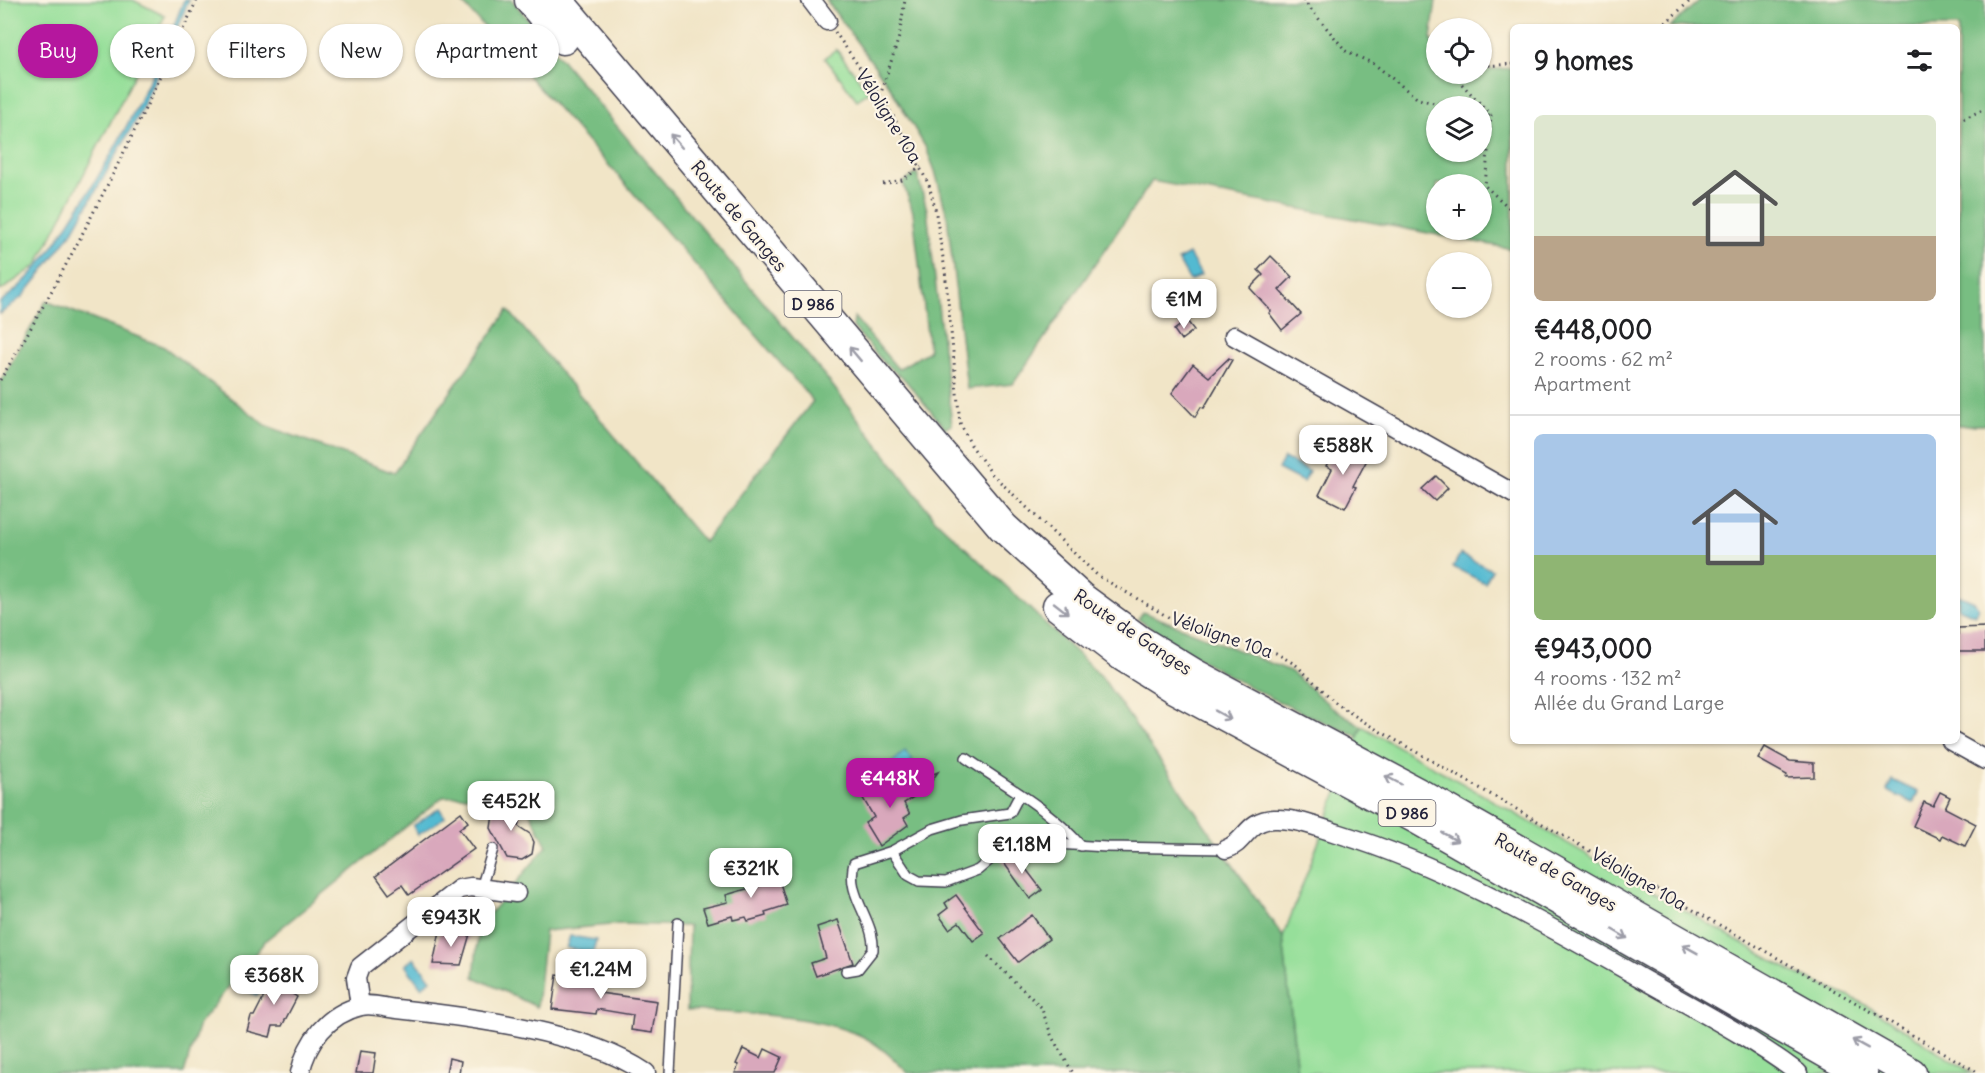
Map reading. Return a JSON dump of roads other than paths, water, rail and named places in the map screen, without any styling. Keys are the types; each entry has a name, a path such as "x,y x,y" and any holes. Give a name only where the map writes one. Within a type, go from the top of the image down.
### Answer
{"main road":[{"name":"Route de Ganges","path":"530,0 974,523 1054,603 1123,656 1174,688 1416,818 1863,1073"},
{"name":"Route de Ganges","path":"559,0 618,73 1003,527 1080,597 1140,641 1194,674 1423,796 1911,1073"}],"street":[{"path":"811,0 827,21"},
{"path":"1234,336 1510,492"},
{"path":"1956,744 1985,760"},
{"path":"1226,849 1233,845 1253,824 1277,819 1305,823 1338,833 1423,864 1481,890 1587,948 1736,1032 1798,1073"},
{"path":"360,1006 356,978 360,967 459,889 481,888 516,892"},
{"path":"300,1073 303,1059 313,1039 326,1024 338,1015 360,1006 413,1010 567,1039 619,1057 646,1073"}],"lane":[{"path":"966,758 1020,794 1033,800 1068,831 1081,846"},
{"path":"846,971 858,969 873,950 872,936 850,878 854,863 892,851 932,829 962,820 1010,813 1020,794"},
{"path":"892,851 908,875 919,881 946,882 978,870 1004,849 1021,842 1081,846 1226,849"},
{"path":"481,888 493,849"},
{"path":"670,1073 678,923"}],"water":[{"path":"184,0 189,0 179,24 174,24"},
{"path":"150,78 155,78 139,115 73,231 22,297 0,314 0,302 36,269 63,231 111,155"},
{"path":"1189,254 1201,275 1190,281 1178,260"},
{"path":"1284,458 1309,471 1303,482 1278,469"},
{"path":"1460,554 1492,570 1485,583 1453,567"},
{"path":"1960,596 1975,602 1978,608 1975,615 1960,609"},
{"path":"905,751 913,760 910,763 911,774 894,778 885,769"},
{"path":"1892,780 1918,792 1913,803 1887,791"},
{"path":"439,808 445,817 418,835 413,826"},
{"path":"570,936 596,940 593,952 566,948"},
{"path":"414,958 431,980 421,987 405,965"},
{"path":"248,968 266,977 257,996 238,986"}]}
